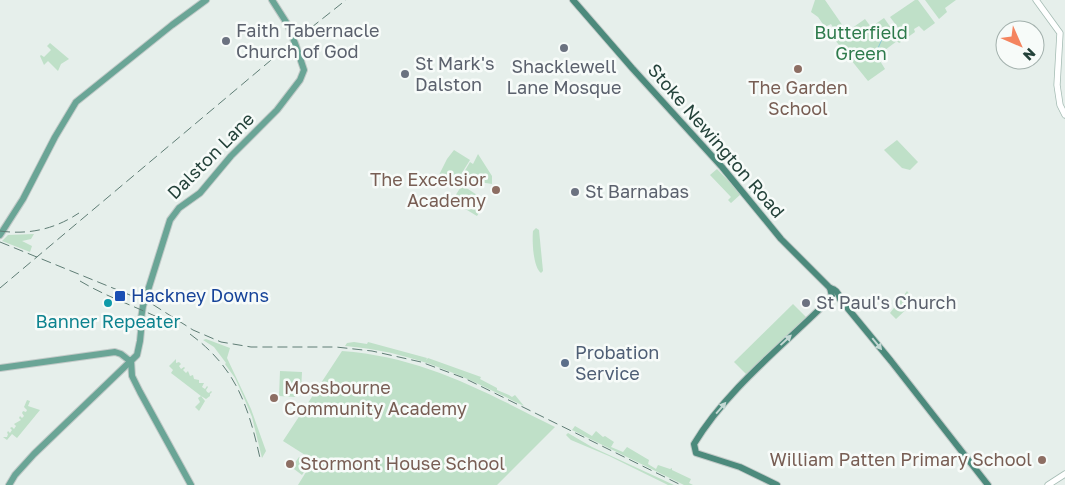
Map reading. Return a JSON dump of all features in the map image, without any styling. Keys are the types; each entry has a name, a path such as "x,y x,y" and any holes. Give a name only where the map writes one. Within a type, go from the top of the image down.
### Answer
{"highway":[{"name":"Stoke Newington Road","path":"575,2 722,167 781,239 830,288 834,289 988,485"},
{"path":"777,485 740,467 696,453 694,444 711,420 752,374 829,300 832,296 830,288"},
{"path":"829,300 839,296"}],"main road":[{"path":"0,235 23,198 76,102 206,0"},
{"name":"Dalston Lane","path":"7,484 34,454 137,354 143,306 170,220 182,205 200,193 231,156 278,110 300,80 304,70 296,46 288,25 283,20 272,0"},
{"path":"1036,0 1060,33 1057,84 1060,105 1065,115"},
{"path":"0,368 115,352 121,354 130,361 132,374 140,392 191,485"},
{"path":"1048,485 1065,474"}],"green space":[{"name":"Butterfield Green","path":"815,0 825,0 843,26 844,31 838,36 831,24 825,27 818,17 811,12"},
{"name":"Butterfield Green","path":"915,0 918,0 935,23 924,31 919,26 914,29 915,32 905,37 890,17"},
{"name":"Butterfield Green","path":"925,0 956,0 945,8 947,12 939,19"},
{"name":"Butterfield Green","path":"884,18 901,42 897,41 877,56 885,69 868,81 835,40 865,19 871,27"},
{"path":"50,43 69,59 61,64 58,71 48,61 44,65 40,56 44,57 51,50 47,46"},
{"path":"897,140 918,162 910,170 902,168 884,150"},
{"path":"454,150 470,160 455,184 439,175"},
{"path":"478,154 492,176 492,184 460,179 470,162 473,164"},
{"path":"717,169 741,194 731,203 728,200 731,197 710,175"},
{"path":"462,185 486,201 477,216 452,201"},
{"path":"536,228 539,230 543,271 541,273 536,265 534,253 533,231"},
{"path":"34,234 31,239 22,241 32,246 30,252 2,241 8,235"},
{"path":"907,291 910,295 906,300 912,304 896,319 890,313"},
{"path":"793,304 807,318 747,375 734,362"},
{"path":"206,339 230,348 227,358 251,409 266,451 262,458 252,417 235,378 214,347 203,340"},
{"path":"368,342 427,358 426,360 428,358 481,377 480,379 497,388 497,390 512,397 515,395 524,406 438,367 394,354 345,346 347,343 367,344"},
{"path":"342,351 399,360 426,368 477,389 555,427 497,485 298,485 306,472 301,469 304,472 302,475 294,469 296,466 294,464 299,457 310,464 313,460 283,441"},
{"path":"176,359 176,363 179,362 181,364 179,366 181,369 184,367 183,370 186,373 188,371 190,376 193,375 194,379 199,380 199,383 204,383 202,387 205,389 208,387 207,392 212,392 210,396 206,399 171,373 173,370 169,366"},
{"path":"280,371 302,372 301,392 298,392 295,397 279,396"},
{"path":"201,396 205,401 199,411 195,407 200,402 198,398"},
{"path":"27,400 30,401 28,406 40,410 17,438 12,434 7,440 3,437 7,437 8,431 10,433 12,430 10,428 14,429 16,426 14,424 21,420 20,416 22,418 24,416 22,413 27,410 24,407"},
{"path":"575,426 592,436 596,431 614,442 611,447 623,452 627,447 649,460 648,464 656,469 658,465 672,468 672,470 691,479 689,483 693,485 684,485 572,430"},
{"path":"568,433 592,447 674,485 668,485 571,440 566,435"}],"waterway":[{"path":"878,48 885,33"}],"railway":[{"path":"0,288 283,50 346,0"},
{"path":"0,231 21,232 41,230 70,219 79,213"},
{"path":"0,242 152,304 193,330 221,342 251,347 336,347 372,351 421,362 464,378 681,485"},
{"path":"80,281 175,326"},
{"path":"190,334 219,360 238,389 245,404 260,458"}],"place":[{"name":"Faith Tabernacle Church of God","path":"226,41"},
{"name":"Shacklewell Lane Mosque","path":"564,48"},
{"name":"The Garden School","path":"798,69"},
{"name":"St Mark's Dalston","path":"405,74"},
{"name":"The Excelsior Academy","path":"496,190"},
{"name":"St Barnabas","path":"575,192"},
{"name":"Hackney Downs","path":"120,296"},
{"name":"Banner Repeater","path":"108,303"},
{"name":"St Paul's Church","path":"806,303"},
{"name":"Probation Service","path":"565,363"},
{"name":"Mossbourne Community Academy","path":"274,398"},
{"name":"William Patten Primary School","path":"1042,460"},
{"name":"Stormont House School","path":"290,464"}]}
